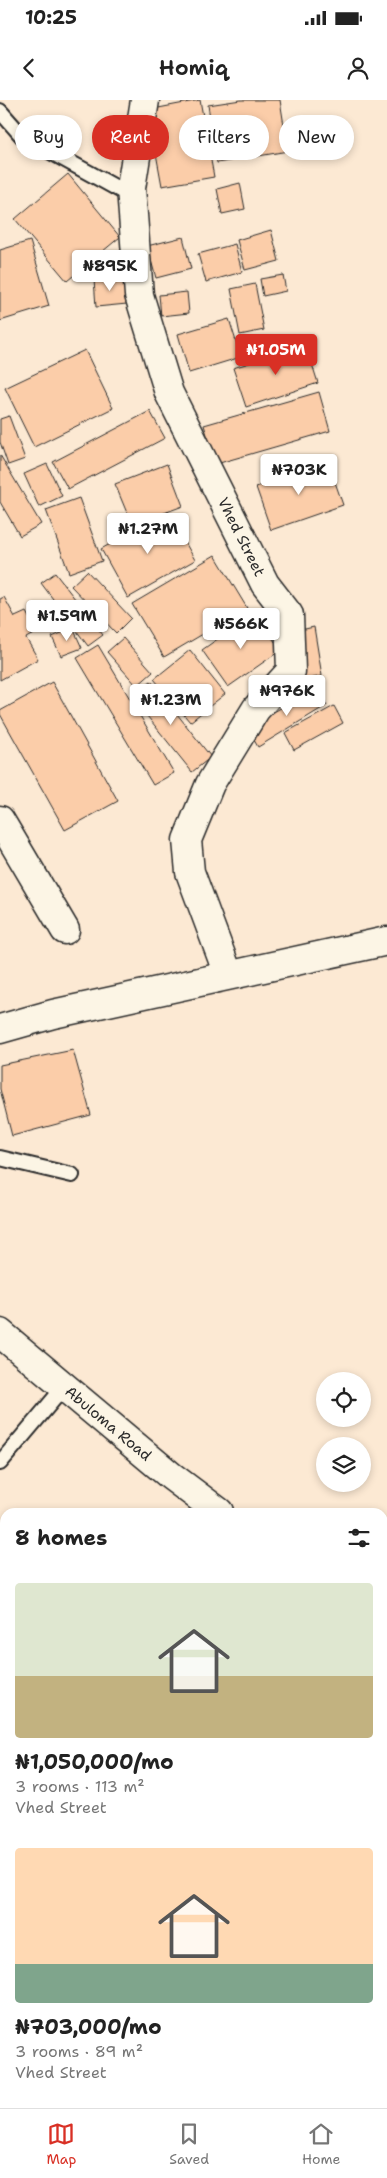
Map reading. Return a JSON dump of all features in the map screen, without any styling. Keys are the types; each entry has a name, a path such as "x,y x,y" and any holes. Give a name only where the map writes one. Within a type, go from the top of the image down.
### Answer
{"street":[{"name":"Vhed Street","path":"145,100 131,188 138,295 169,393 265,584 289,615 291,671 256,709 210,784 188,840 190,872 228,974"},
{"path":"0,820 65,930"},
{"path":"0,1029 53,1014 387,940"},
{"name":"Abuloma Road","path":"0,1333 171,1476 214,1508"}],"lane":[{"path":"0,111 22,136 131,196"},
{"path":"0,1158 72,1175"},
{"path":"0,1463 64,1387"}],"building":[{"path":"200,100 203,115 179,115 179,160 211,160 214,177 162,186 157,160 169,160 169,115 149,115 148,110"},
{"path":"241,100 280,100 282,115 279,115 279,153 269,154 269,115 210,115 208,105"},
{"path":"217,160 235,160 217,163"},
{"path":"68,174 120,237 67,281 15,219"},
{"path":"240,183 245,209 222,214 217,189"},
{"path":"271,230 279,261 245,270 237,240"},
{"path":"183,237 191,269 156,278 147,246"},
{"path":"30,241 49,306 0,321 0,250"},
{"path":"235,244 242,272 206,282 198,254"},
{"path":"283,275 286,291 263,296 260,279"},
{"path":"125,276 127,304 96,307 94,279"},
{"path":"255,284 264,330 240,335 231,289"},
{"path":"187,292 189,313 161,316 159,295"},
{"path":"229,319 241,357 189,373 178,334"},
{"path":"306,345 318,383 246,407 233,368"},
{"path":"85,350 113,408 34,447 5,388"},
{"path":"319,392 330,431 216,464 204,425"},
{"path":"150,411 165,438 68,489 53,462"},
{"path":"9,416 25,459 8,465 0,442 0,419"},
{"path":"0,455 41,524 20,536 0,502"},
{"path":"328,462 343,505 271,530 256,487"},
{"path":"47,464 62,496 39,507 24,474"},
{"path":"167,464 183,506 132,525 115,484"},
{"path":"79,498 102,561 69,573 46,510"},
{"path":"168,512 195,560 128,598 101,549"},
{"path":"215,555 247,608 164,657 132,604"},
{"path":"87,571 131,618 116,633 71,586"},
{"path":"55,573 103,635 88,646 41,583"},
{"path":"4,597 15,617 26,612 37,632 26,638 38,659 0,680 0,599"},
{"path":"254,613 281,650 228,687 202,650"},
{"path":"314,627 322,676 304,680 296,631"},
{"path":"73,628 82,648 61,656 52,637"},
{"path":"123,638 153,672 137,686 107,652"},
{"path":"98,645 174,773 153,785 77,658"},
{"path":"190,650 225,694 190,722 154,679"},
{"path":"151,681 211,757 192,772 131,696"},
{"path":"52,682 118,801 65,830 0,714 0,711"},
{"path":"316,687 327,705 258,747 247,728"},
{"path":"334,706 343,723 294,750 285,733"},
{"path":"73,1050 91,1115 12,1136 0,1089 0,1065"}]}
